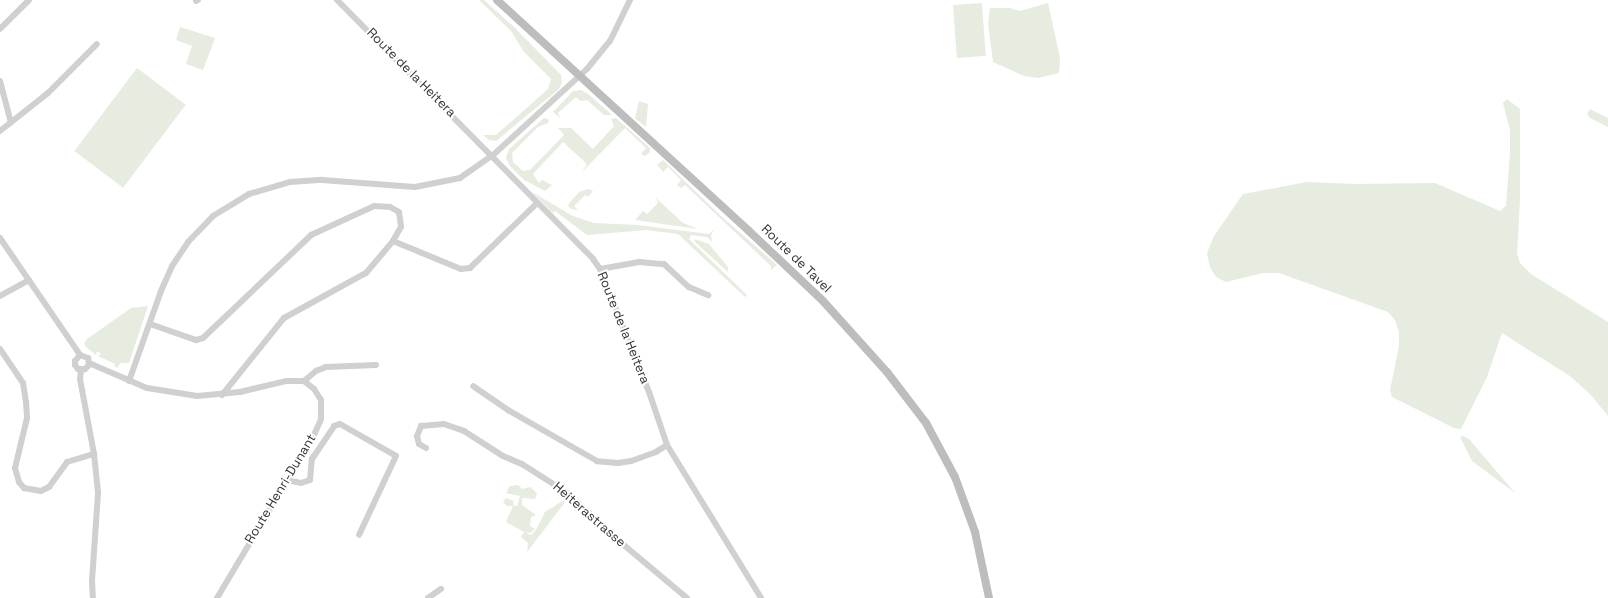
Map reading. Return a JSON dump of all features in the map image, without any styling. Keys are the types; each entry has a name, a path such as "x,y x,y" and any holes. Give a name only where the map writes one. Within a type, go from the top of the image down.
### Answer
{"main road":[{"name":"Route de Tavel","path":"497,0 800,280 870,352 901,389 936,440 958,484 975,532 989,598"}],"street":[{"path":"0,29 29,0"},
{"name":"Route de la Heitera","path":"337,0 574,239 600,269 649,392 667,444"},
{"path":"130,381 172,266 188,242 213,216 249,194 283,184 312,180 391,186 432,186 460,178 492,156 580,76 610,41 629,1 622,0"},
{"path":"0,130 48,93 97,44"},
{"path":"0,81 11,123"},
{"path":"393,241 460,269 470,268 537,203"},
{"path":"150,324 196,340 203,338 311,235 374,206 390,207 399,212 401,227 393,241 366,273 284,318 222,395"},
{"path":"0,238 80,355 86,356 89,363 130,381 173,394 222,395 286,381 304,381 316,371 326,367 376,365"},
{"path":"600,269 639,262 664,264 689,287 708,295"},
{"path":"0,296 29,280"},
{"path":"0,349 23,383 27,418 15,468 19,482 24,488 41,491 49,487 67,462 94,454"},
{"path":"80,355 75,363 81,370 80,379 94,454 98,493 92,581 93,598"},
{"path":"81,370 87,368 89,363"},
{"name":"Route Henri-Dunant","path":"217,598 314,435 323,410 319,395 304,381"},
{"path":"472,386 508,410 597,461 618,463 631,460 656,452 667,444 761,598"},
{"path":"287,480 300,484 310,480 312,459 334,426 340,424 396,456 359,535"},
{"name":"Heiterastrasse","path":"426,448 419,444 417,436 421,426 444,424 464,431 566,492 625,546 687,598"},
{"path":"428,598 441,589"}],"shaded area":[{"path":"479,0 484,0 516,29 561,75 562,82 559,89 496,141 489,140 483,135 496,135 548,89 551,79 524,52 511,31"},
{"path":"982,3 986,56 957,58 953,5"},
{"path":"1048,3 1060,58 1059,73 1038,78 1024,76 993,62 988,23 990,8 1010,8 1020,11"},
{"path":"180,27 215,38 203,70 186,64 192,46 176,40"},
{"path":"137,68 186,105 123,188 74,151"},
{"path":"581,90 588,94 612,115 604,115 587,100 580,101 576,97 558,113 560,118 553,112 573,91"},
{"path":"1507,99 1520,109 1520,200 1517,254 1520,263 1531,274 1608,322 1608,416 1591,395 1570,376 1502,333 1487,377 1461,429 1454,428 1392,397 1390,390 1399,346 1399,332 1395,320 1388,312 1279,273 1263,273 1226,282 1216,277 1210,267 1207,253 1214,236 1243,194 1307,182 1354,184 1435,183 1500,211 1506,206 1510,153 1510,130 1503,103"},
{"path":"639,101 648,104 646,127 635,118"},
{"path":"1590,109 1608,118 1608,127 1590,118 1587,114"},
{"path":"544,118 549,120 548,123 538,127 512,153 513,162 523,171 530,170 564,135 558,128 571,128 593,149 614,126 611,119 616,118 650,148 650,152 645,156 641,154 646,148 625,128 582,172 587,164 563,142 533,174 539,183 542,180 552,185 545,191 524,180 510,166 506,158 509,149"},
{"path":"663,160 721,216 777,265 771,270 771,266 685,185 681,188 677,185 681,180 668,167 663,172 657,165"},
{"path":"588,189 593,191 588,197 585,195 574,206 578,210 571,209 568,205 571,201 579,192"},
{"path":"532,192 573,216 594,223 637,225 709,234 714,229 711,236 712,242 707,237 691,235 689,239 747,295 745,297 678,234 646,230 587,235 555,211 553,213"},
{"path":"656,198 683,223 698,229 635,220 643,211 647,214 658,203"},
{"path":"695,239 709,244 728,267 728,272 694,241"},
{"path":"148,306 129,363 120,363 118,368 114,366 115,364 98,356 101,354 97,351 96,355 84,344 87,339 131,308"},
{"path":"1463,436 1469,439 1515,493 1472,461 1460,437"},
{"path":"518,485 522,489 530,487 537,493 535,499 522,498 522,505 536,515 531,517 530,526 535,529 530,533 524,532 506,522 513,506 507,506 503,502 506,498 514,501 513,505 517,506 520,496 506,493 510,486"},
{"path":"569,497 527,552 528,543 521,537 524,532 531,535 536,530 545,512"}]}
